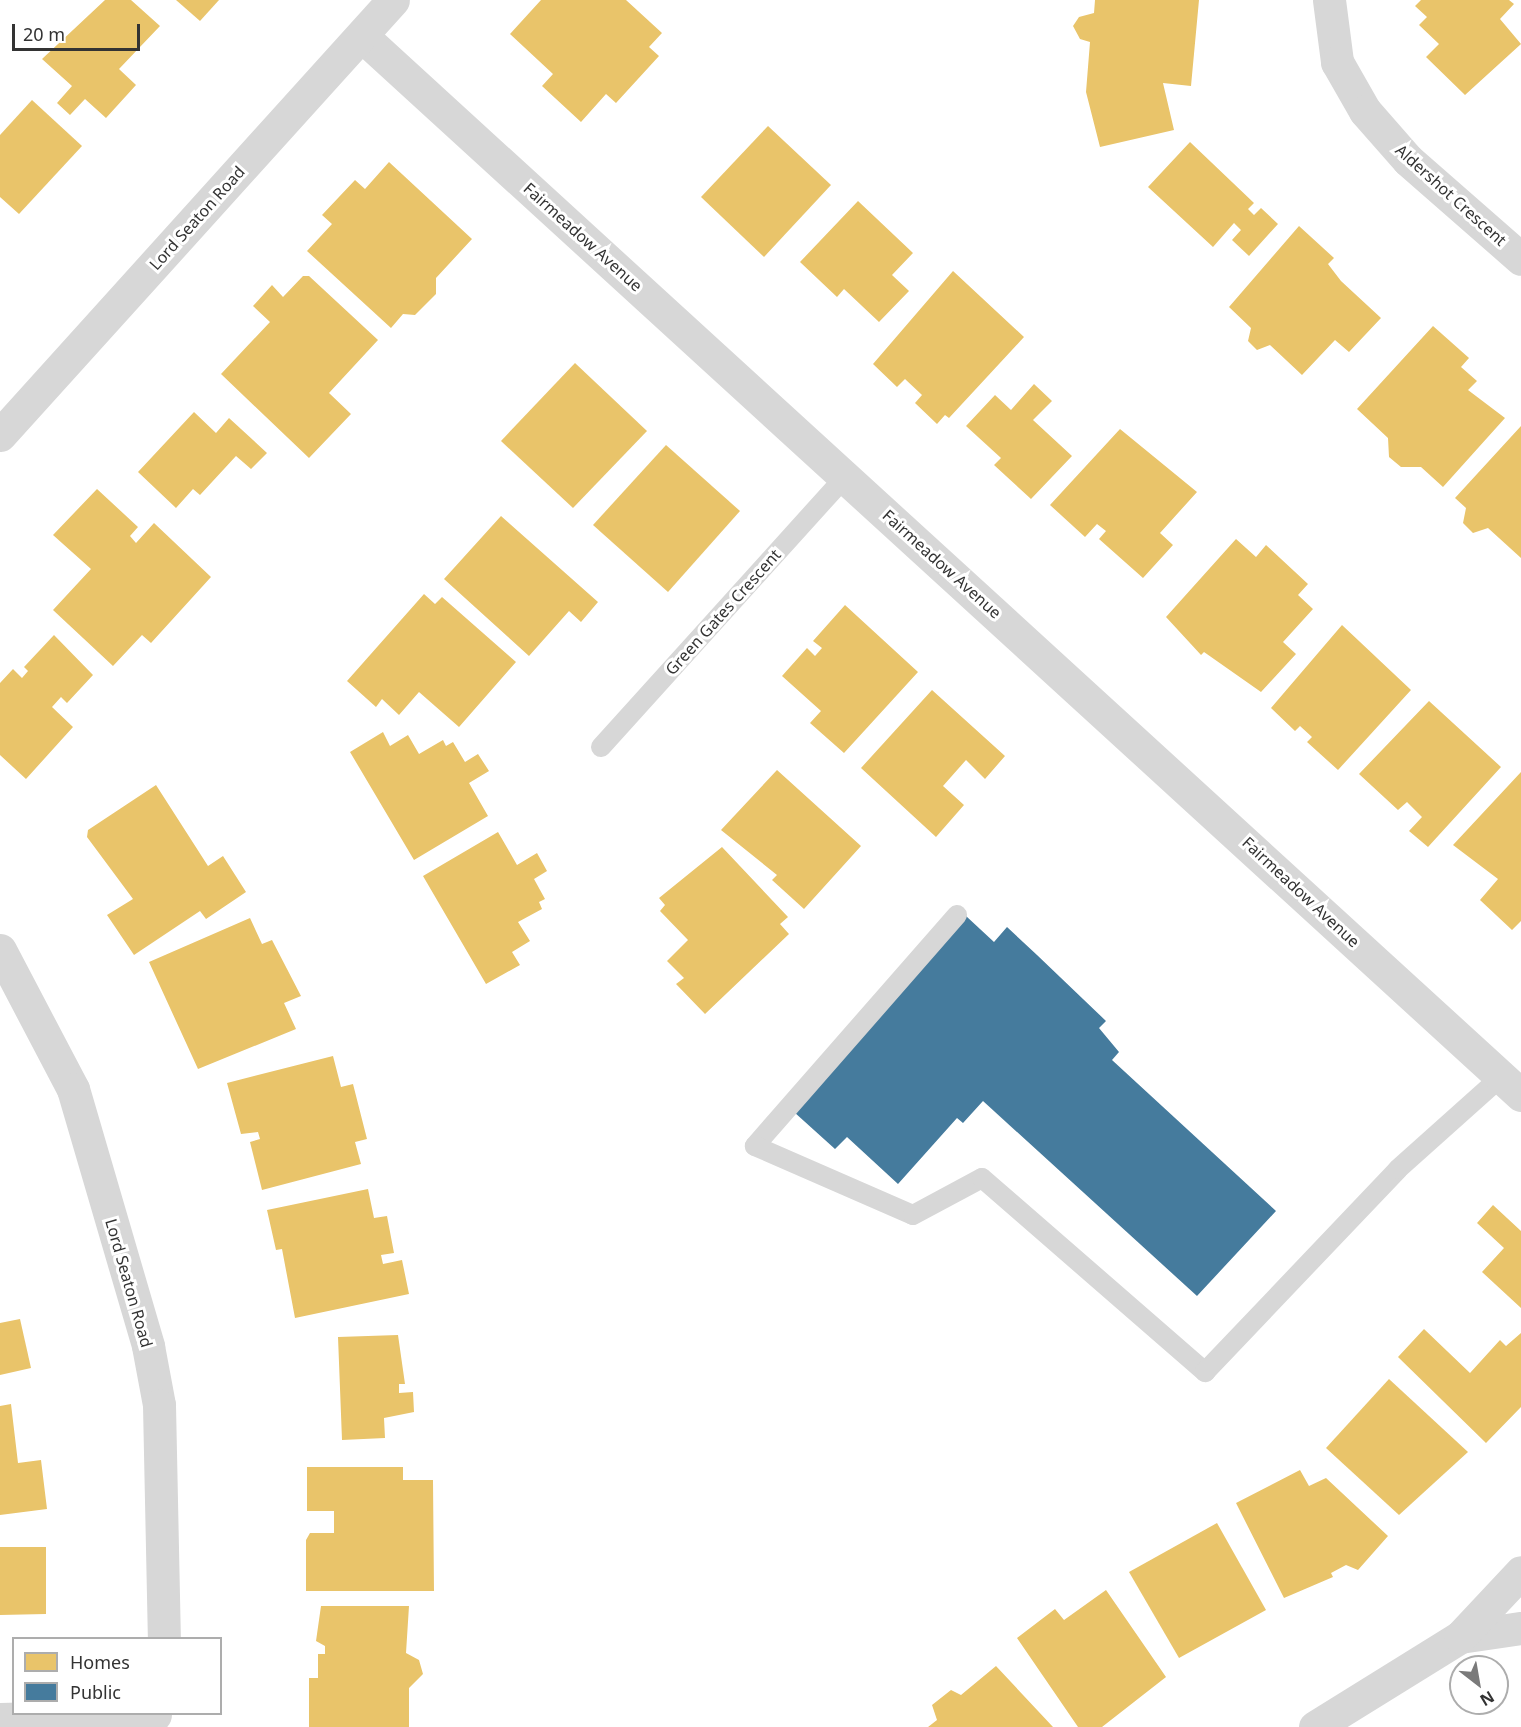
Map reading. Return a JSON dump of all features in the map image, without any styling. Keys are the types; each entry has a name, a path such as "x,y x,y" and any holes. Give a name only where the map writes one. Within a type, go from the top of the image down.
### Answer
{"street":[{"name":"Lord Seaton Road","path":"0,435 393,0"},
{"name":"Aldershot Crescent","path":"1329,0 1337,62 1365,111 1408,160 1521,259"},
{"name":"Fairmeadow Avenue","path":"362,36 1511,1086"},
{"name":"Lord Seaton Road","path":"0,950 73,1089 148,1346 159,1406 164,1637"},
{"path":"1314,1727 1460,1637 1521,1572"},
{"path":"1460,1637 1521,1628"},
{"path":"0,1719 155,1719"}],"lane":[{"name":"Green Gates Crescent","path":"601,747 845,477"},
{"path":"957,915 755,1146 913,1215 982,1178 1205,1372 1398,1169 1511,1086"}],"building: Homes":[{"path":"105,0 131,0 160,26 119,69 136,85 106,118 85,99 70,115 57,103 72,86 42,59"},
{"path":"176,0 219,0 200,21"},
{"path":"541,0 626,0 662,33 649,47 659,56 616,103 606,94 581,122 542,86 553,74 510,34"},
{"path":"1095,0 1199,0 1191,86 1163,83 1174,130 1100,147 1086,92 1090,42 1080,39 1073,26 1079,17 1094,13"},
{"path":"1421,0 1509,0 1514,4 1500,19 1521,44 1465,95 1426,57 1439,44 1419,25 1427,17 1415,6"},
{"path":"32,100 82,146 19,214 0,197 0,135"},
{"path":"768,126 831,185 764,257 701,197"},
{"path":"1190,142 1254,203 1248,209 1254,215 1261,208 1278,224 1249,256 1232,240 1241,230 1234,223 1213,247 1148,187"},
{"path":"389,162 472,239 436,278 436,294 415,315 403,314 391,328 307,251 332,224 322,215 355,180 365,189"},
{"path":"858,201 913,253 892,275 909,291 879,322 844,289 837,297 800,262"},
{"path":"1299,226 1334,258 1328,264 1341,281 1381,318 1349,352 1335,340 1302,375 1270,345 1257,350 1248,341 1251,328 1229,307"},
{"path":"953,271 1024,337 949,418 945,415 937,424 915,403 922,395 905,379 897,387 873,364"},
{"path":"303,276 309,276 378,340 329,393 351,414 309,458 221,374 270,322 253,306 272,285 283,297"},
{"path":"1433,326 1469,358 1461,367 1477,381 1468,390 1505,418 1443,487 1421,467 1401,467 1389,457 1388,438 1357,409"},
{"path":"575,363 647,431 573,508 501,441"},
{"path":"1034,384 1052,401 1033,420 1072,456 1031,499 994,465 1001,458 966,426 995,395 1011,410"},
{"path":"194,412 216,433 229,418 267,453 251,469 236,456 200,495 193,489 176,508 138,472"},
{"path":"1521,426 1521,558 1488,528 1473,533 1463,523 1466,508 1455,498"},
{"path":"1120,429 1197,492 1160,533 1173,545 1143,578 1099,539 1106,531 1097,524 1085,537 1050,505"},
{"path":"666,445 740,511 668,592 593,525"},
{"path":"97,489 138,527 130,536 136,543 154,523 211,577 151,643 142,635 113,666 53,610 91,569 53,535"},
{"path":"501,516 598,602 581,622 569,611 529,656 444,579"},
{"path":"1236,539 1256,557 1266,545 1308,584 1298,595 1313,609 1283,642 1296,654 1261,692 1204,652 1201,655 1166,617"},
{"path":"424,594 435,604 442,597 516,662 459,727 419,692 399,715 382,699 376,707 347,681"},
{"path":"845,605 918,672 844,753 810,723 821,711 782,676 807,648 815,656 822,648 813,641"},
{"path":"1342,625 1411,690 1338,770 1307,742 1312,737 1300,726 1295,731 1271,708"},
{"path":"54,635 93,675 67,703 61,697 52,707 73,727 26,779 0,755 0,683 13,669 22,678 28,671 24,667"},
{"path":"932,690 1005,756 985,779 966,760 943,786 964,805 936,837 861,768"},
{"path":"1429,701 1501,767 1428,847 1409,831 1422,817 1407,802 1398,810 1359,774"},
{"path":"383,732 390,746 408,735 419,754 443,740 446,746 453,742 465,762 478,754 489,771 469,783 488,816 414,860 350,752"},
{"path":"777,770 861,846 804,909 772,880 777,875 721,830"},
{"path":"1521,772 1521,921 1512,930 1480,900 1498,879 1453,845"},
{"path":"156,785 208,866 223,856 246,892 206,919 200,911 134,955 107,915 133,899 87,837 88,830"},
{"path":"498,832 517,865 537,853 547,871 534,879 545,899 539,902 542,909 518,922 530,941 512,952 520,965 486,984 423,876"},
{"path":"722,847 788,917 780,924 789,934 705,1014 676,984 684,978 667,961 688,940 660,911 665,905 659,898"},
{"path":"250,918 262,944 272,940 301,996 284,1003 296,1029 198,1069 149,962"},
{"path":"333,1056 341,1087 353,1084 367,1139 355,1142 361,1164 262,1190 250,1142 260,1139 258,1132 241,1134 227,1083"},
{"path":"368,1189 374,1218 387,1216 394,1253 381,1255 383,1264 402,1260 409,1294 295,1318 282,1249 276,1250 267,1210"},
{"path":"1493,1205 1521,1231 1521,1308 1482,1272 1504,1248 1477,1223"},
{"path":"20,1319 31,1368 0,1375 0,1323"},
{"path":"1424,1329 1470,1373 1500,1340 1506,1346 1521,1333 1521,1407 1486,1443 1398,1357"},
{"path":"398,1335 405,1384 399,1384 399,1393 413,1392 414,1412 384,1418 385,1438 342,1440 338,1337"},
{"path":"1389,1379 1468,1452 1399,1515 1326,1448"},
{"path":"11,1404 18,1463 41,1460 47,1509 0,1515 0,1406"},
{"path":"307,1467 403,1467 403,1480 433,1480 434,1591 306,1591 306,1540 310,1533 334,1533 334,1511 307,1511"},
{"path":"1300,1470 1309,1486 1326,1478 1388,1536 1358,1570 1346,1565 1331,1573 1333,1577 1284,1598 1236,1503"},
{"path":"1217,1523 1266,1610 1179,1658 1129,1572"},
{"path":"0,1547 46,1547 46,1614 0,1615"},
{"path":"1106,1590 1166,1677 1102,1727 1078,1727 1017,1638 1055,1609 1064,1620"},
{"path":"321,1606 409,1606 406,1653 419,1660 423,1674 409,1688 409,1727 309,1727 309,1678 318,1678 318,1654 325,1654 325,1646 316,1641"},
{"path":"996,1666 1053,1727 928,1727 937,1720 932,1705 951,1690 961,1695"}],"building: Public":[{"path":"966,916 994,942 1007,927 1037,955 1106,1021 1099,1028 1119,1052 1112,1060 1276,1211 1197,1296 983,1101 963,1123 957,1118 898,1184 847,1137 835,1149 794,1112"}]}
